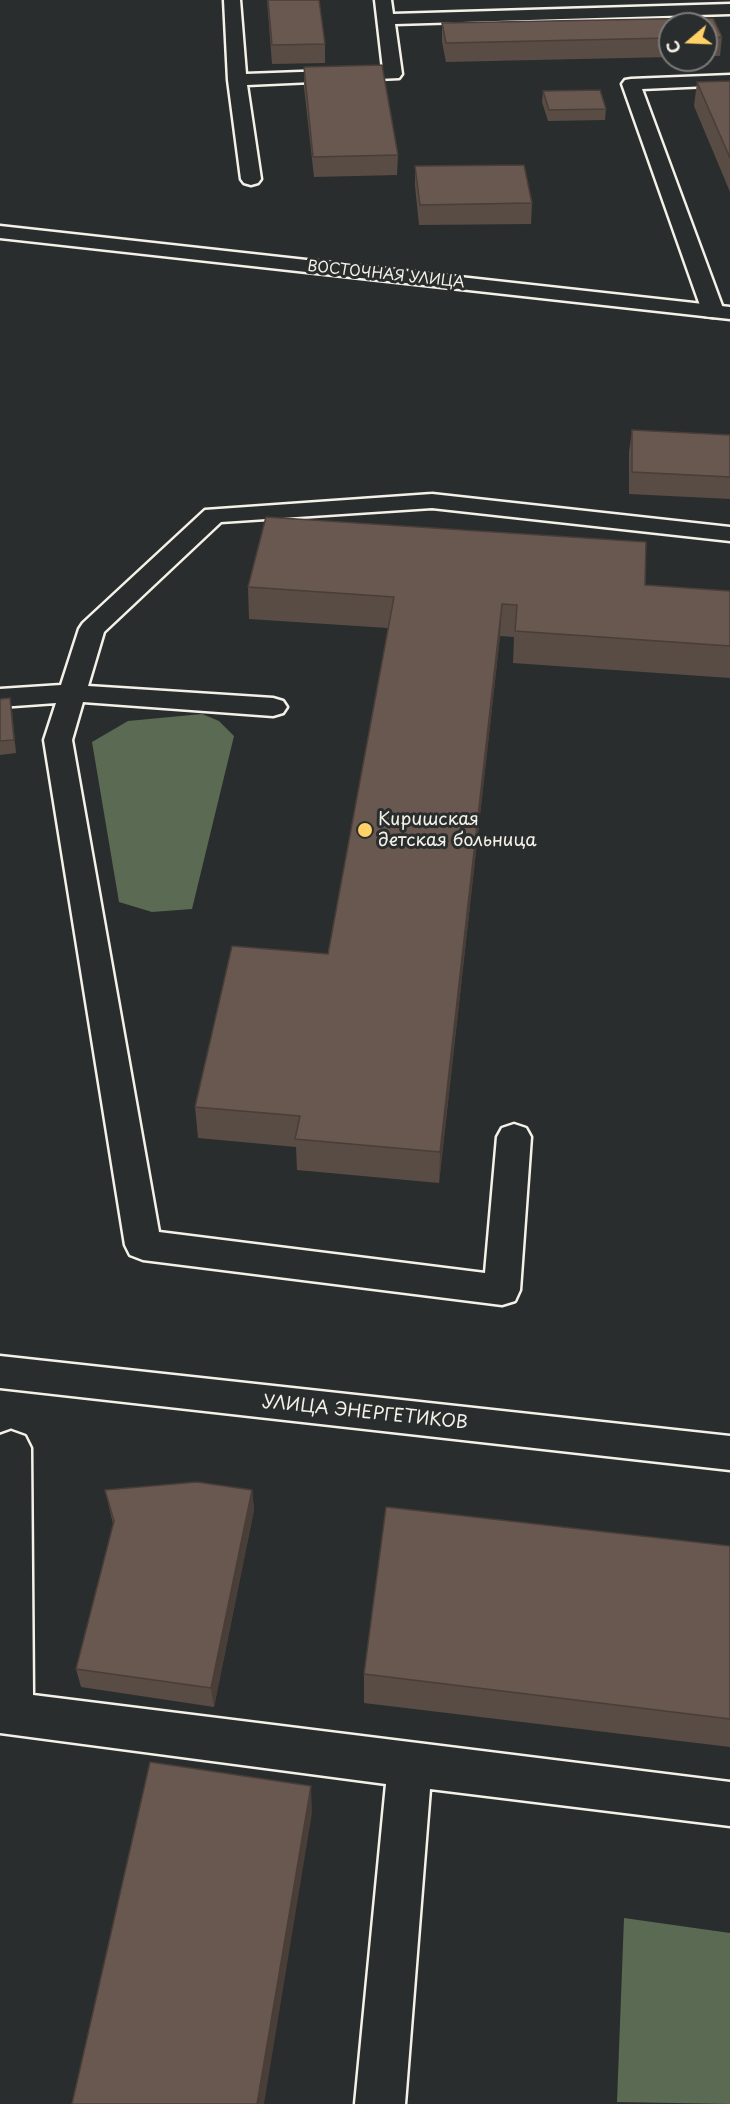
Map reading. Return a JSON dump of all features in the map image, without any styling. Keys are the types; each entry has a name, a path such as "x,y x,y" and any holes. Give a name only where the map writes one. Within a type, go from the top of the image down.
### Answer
{"street":[{"path":"232,0 237,80 251,179"},
{"path":"237,80 393,74 383,0"},
{"path":"386,20 730,9"},
{"path":"721,312 631,84 730,80"},
{"name":"ВОСТОЧНАЯ УЛИЦА","path":"0,214 15,218 42,237"},
{"name":"ВОСТОЧНАЯ УЛИЦА","path":"0,232 721,312"},
{"path":"514,1137 502,1290 143,1245 58,740 92,629 214,515 432,501 730,534"},
{"path":"0,698 71,693 273,707"},
{"name":"УЛИЦА ЭНЕРГЕТИКОВ","path":"0,1372 730,1453"},
{"path":"11,1448 6,1712 730,1804"},
{"path":"380,2104 410,1765"}],"green space":[{"path":"202,714 219,721 234,736 192,909 152,912 119,902 92,742 128,721"},
{"path":"624,1918 730,1933 730,2104 617,2102"}],"building":[{"path":"268,0 319,0 325,44 272,45"},
{"path":"658,19 658,38 446,43 442,23"},
{"path":"382,65 398,155 313,157 304,67"},
{"path":"730,81 730,158 697,82"},
{"path":"600,90 606,109 549,110 543,91"},
{"path":"524,165 532,203 420,205 415,166"},
{"path":"632,430 730,435 730,477 632,472"},
{"path":"266,517 646,542 645,585 730,591 730,646 515,631 517,605 502,604 440,1152 295,1139 300,1116 195,1107 232,946 328,954 394,597 248,587"},
{"path":"10,698 14,740 0,741 0,699"},
{"path":"197,1482 252,1490 211,1688 76,1669 114,1521 105,1490"},
{"path":"386,1507 730,1546 730,1719 364,1674"},
{"path":"150,1762 311,1786 257,2104 72,2104"}],"place":[{"name":"Киришская детская больница","path":"365,830"}]}
